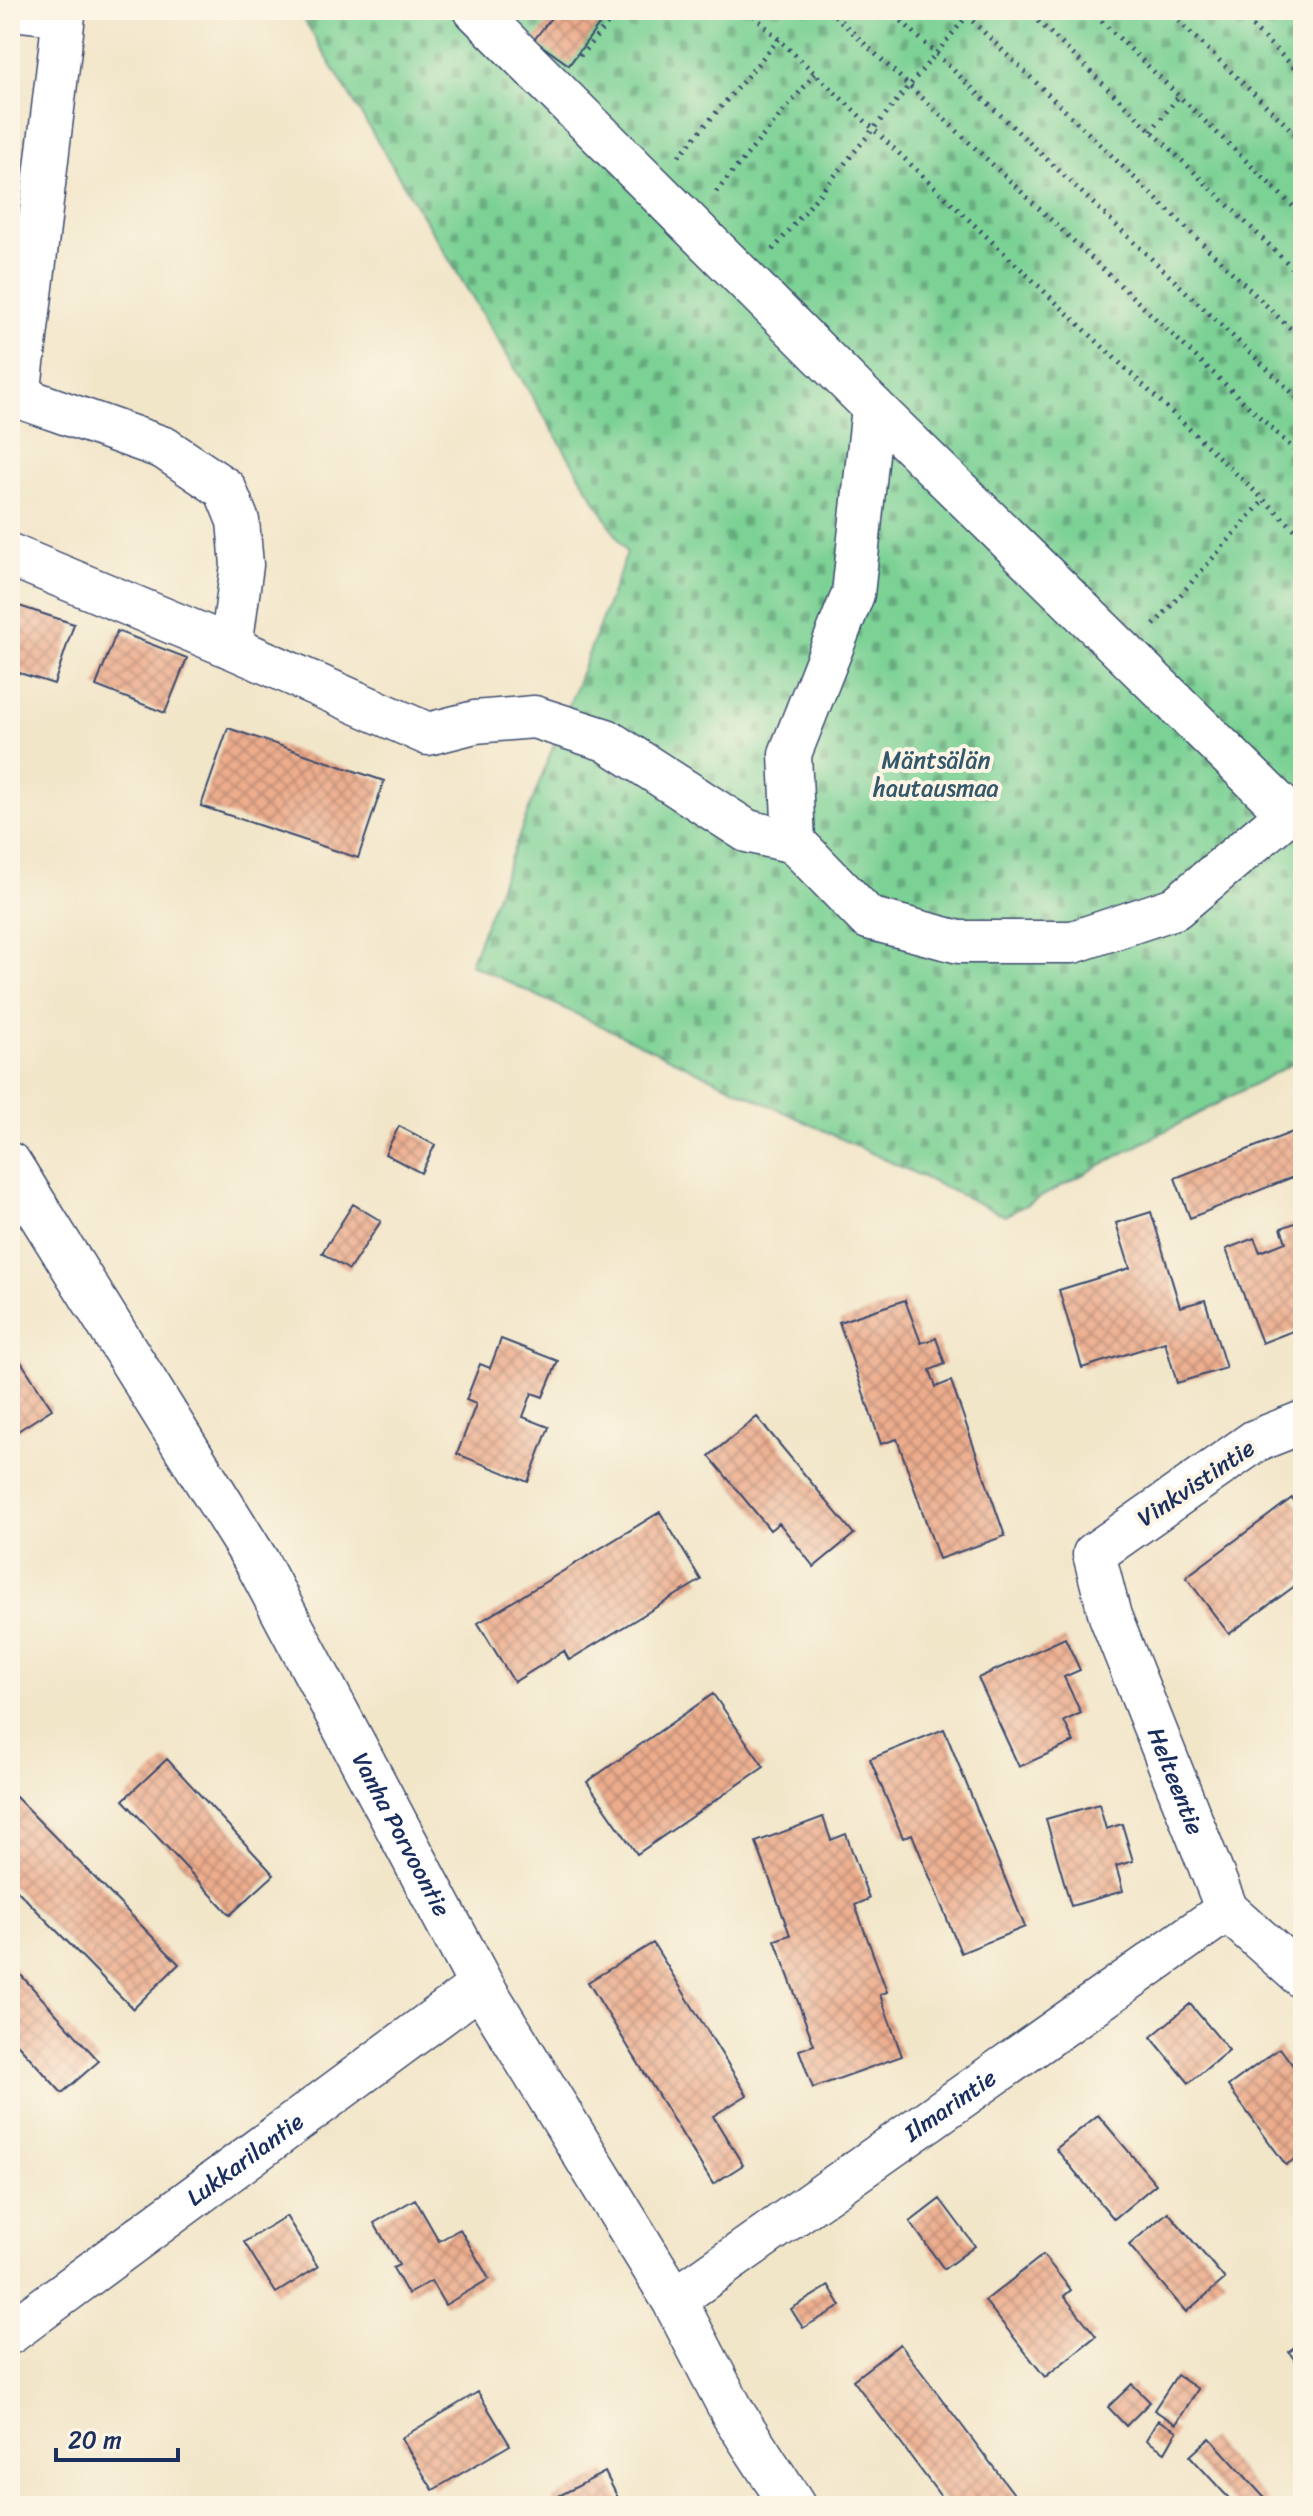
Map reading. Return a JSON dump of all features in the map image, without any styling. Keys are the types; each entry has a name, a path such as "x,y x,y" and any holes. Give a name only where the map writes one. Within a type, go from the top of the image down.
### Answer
{"main road":[{"name":"Vanha Porvoontie","path":"10,1165 257,1562 481,1985 674,2300 734,2415 793,2506"}],"street":[{"path":"20,10 64,15 14,398 164,448 225,489 238,521 242,565 231,647"},
{"path":"10,555 231,647 428,734 475,722 534,717 606,740 747,831 794,842 868,918 959,942 1073,942 1175,908 1288,813 873,407 475,10"},
{"path":"794,842 790,754 853,594 873,407"},
{"name":"Vinkvistintie","path":"1094,1554 1255,1441 1303,1422"},
{"name":"Helteentie","path":"1094,1554 1110,1616 1227,1910 1303,1978"},
{"name":"Ilmarintie","path":"674,2300 1227,1910"},
{"name":"Lukkarilantie","path":"10,2333 481,1985"}],"path":[{"path":"553,88 619,10"},
{"path":"748,10 1303,537"},
{"path":"829,10 1303,458"},
{"path":"890,10 1303,403"},
{"path":"961,10 1303,341"},
{"path":"747,282 972,10"},
{"path":"1027,10 1303,278"},
{"path":"1090,10 1303,216"},
{"path":"1167,10 1303,141"},
{"path":"1235,10 1303,76"},
{"path":"1298,10 1303,15"},
{"path":"653,187 779,39"},
{"path":"690,224 815,74"},
{"path":"1151,131 1179,96"},
{"path":"1127,655 1264,500"}],"green space":[{"name":"Mäntsälän hautausmaa","path":"298,10 1303,10 1303,1058 1005,1216 470,964 627,553"}],"building":[{"path":"557,10 610,10 569,65 534,40"},
{"path":"10,603 74,624 54,684 10,670"},
{"path":"117,631 187,658 165,713 96,686"},
{"path":"228,728 384,781 358,858 201,806"},
{"path":"399,1126 435,1145 421,1173 385,1154"},
{"path":"1303,1128 1303,1173 1190,1218 1175,1178"},
{"path":"353,1204 381,1221 349,1270 322,1253"},
{"path":"1151,1212 1180,1307 1205,1300 1226,1368 1177,1383 1165,1342 1082,1368 1059,1290 1130,1268 1116,1223"},
{"path":"1303,1220 1303,1327 1262,1343 1226,1249 1254,1238 1260,1252 1286,1242 1281,1228"},
{"path":"905,1300 921,1343 936,1338 945,1364 930,1370 936,1387 951,1381 1005,1536 939,1559 897,1439 881,1444 839,1322"},
{"path":"501,1339 558,1361 543,1397 532,1393 523,1417 549,1427 528,1482 457,1454 476,1404 466,1400 480,1364 490,1368"},
{"path":"10,1345 52,1409 10,1436"},
{"path":"757,1417 854,1534 814,1567 779,1523 770,1530 709,1456"},
{"path":"1292,1498 1303,1513 1303,1580 1229,1634 1186,1577"},
{"path":"660,1512 701,1580 569,1660 564,1651 514,1682 478,1623"},
{"path":"1065,1638 1080,1670 1064,1677 1081,1713 1064,1721 1074,1742 1019,1767 978,1678"},
{"path":"713,1694 764,1767 637,1854 587,1782"},
{"path":"944,1729 1025,1927 961,1953 912,1834 903,1838 870,1759"},
{"path":"167,1759 274,1875 230,1915 123,1800"},
{"path":"10,1791 179,1964 133,2009 10,1883"},
{"path":"1099,1804 1106,1829 1122,1824 1133,1861 1116,1866 1123,1891 1071,1906 1046,1819"},
{"path":"823,1817 831,1840 846,1834 869,1899 855,1905 887,1992 880,1995 902,2056 813,2088 799,2050 814,2045 775,1940 790,1935 756,1842"},
{"path":"653,1943 747,2095 713,2116 743,2165 713,2184 588,1982"},
{"path":"10,1963 99,2061 62,2093 10,2036"},
{"path":"1190,2004 1229,2050 1189,2083 1151,2037"},
{"path":"1280,2048 1303,2079 1303,2153 1286,2165 1228,2086"},
{"path":"1098,2115 1156,2184 1114,2219 1056,2149"},
{"path":"415,2199 439,2241 460,2229 489,2279 445,2305 431,2281 408,2294 393,2268 399,2265 374,2223"},
{"path":"940,2199 975,2246 944,2269 910,2222"},
{"path":"1168,2212 1225,2279 1186,2312 1129,2245"},
{"path":"286,2216 318,2267 276,2293 244,2242"},
{"path":"1043,2255 1071,2290 1064,2296 1096,2336 1045,2377 985,2301"},
{"path":"829,2286 841,2306 803,2328 791,2309"},
{"path":"1303,2342 1303,2372 1289,2352"},
{"path":"900,2344 1023,2506 948,2506 853,2380"},
{"path":"1177,2375 1198,2389 1176,2424 1154,2410"},
{"path":"1132,2384 1150,2402 1126,2426 1108,2407"},
{"path":"478,2392 510,2445 433,2490 401,2438"},
{"path":"1158,2420 1177,2431 1165,2452 1146,2440"},
{"path":"1210,2438 1272,2506 1236,2506 1190,2456"},
{"path":"605,2472 622,2506 554,2506 551,2500"}]}
